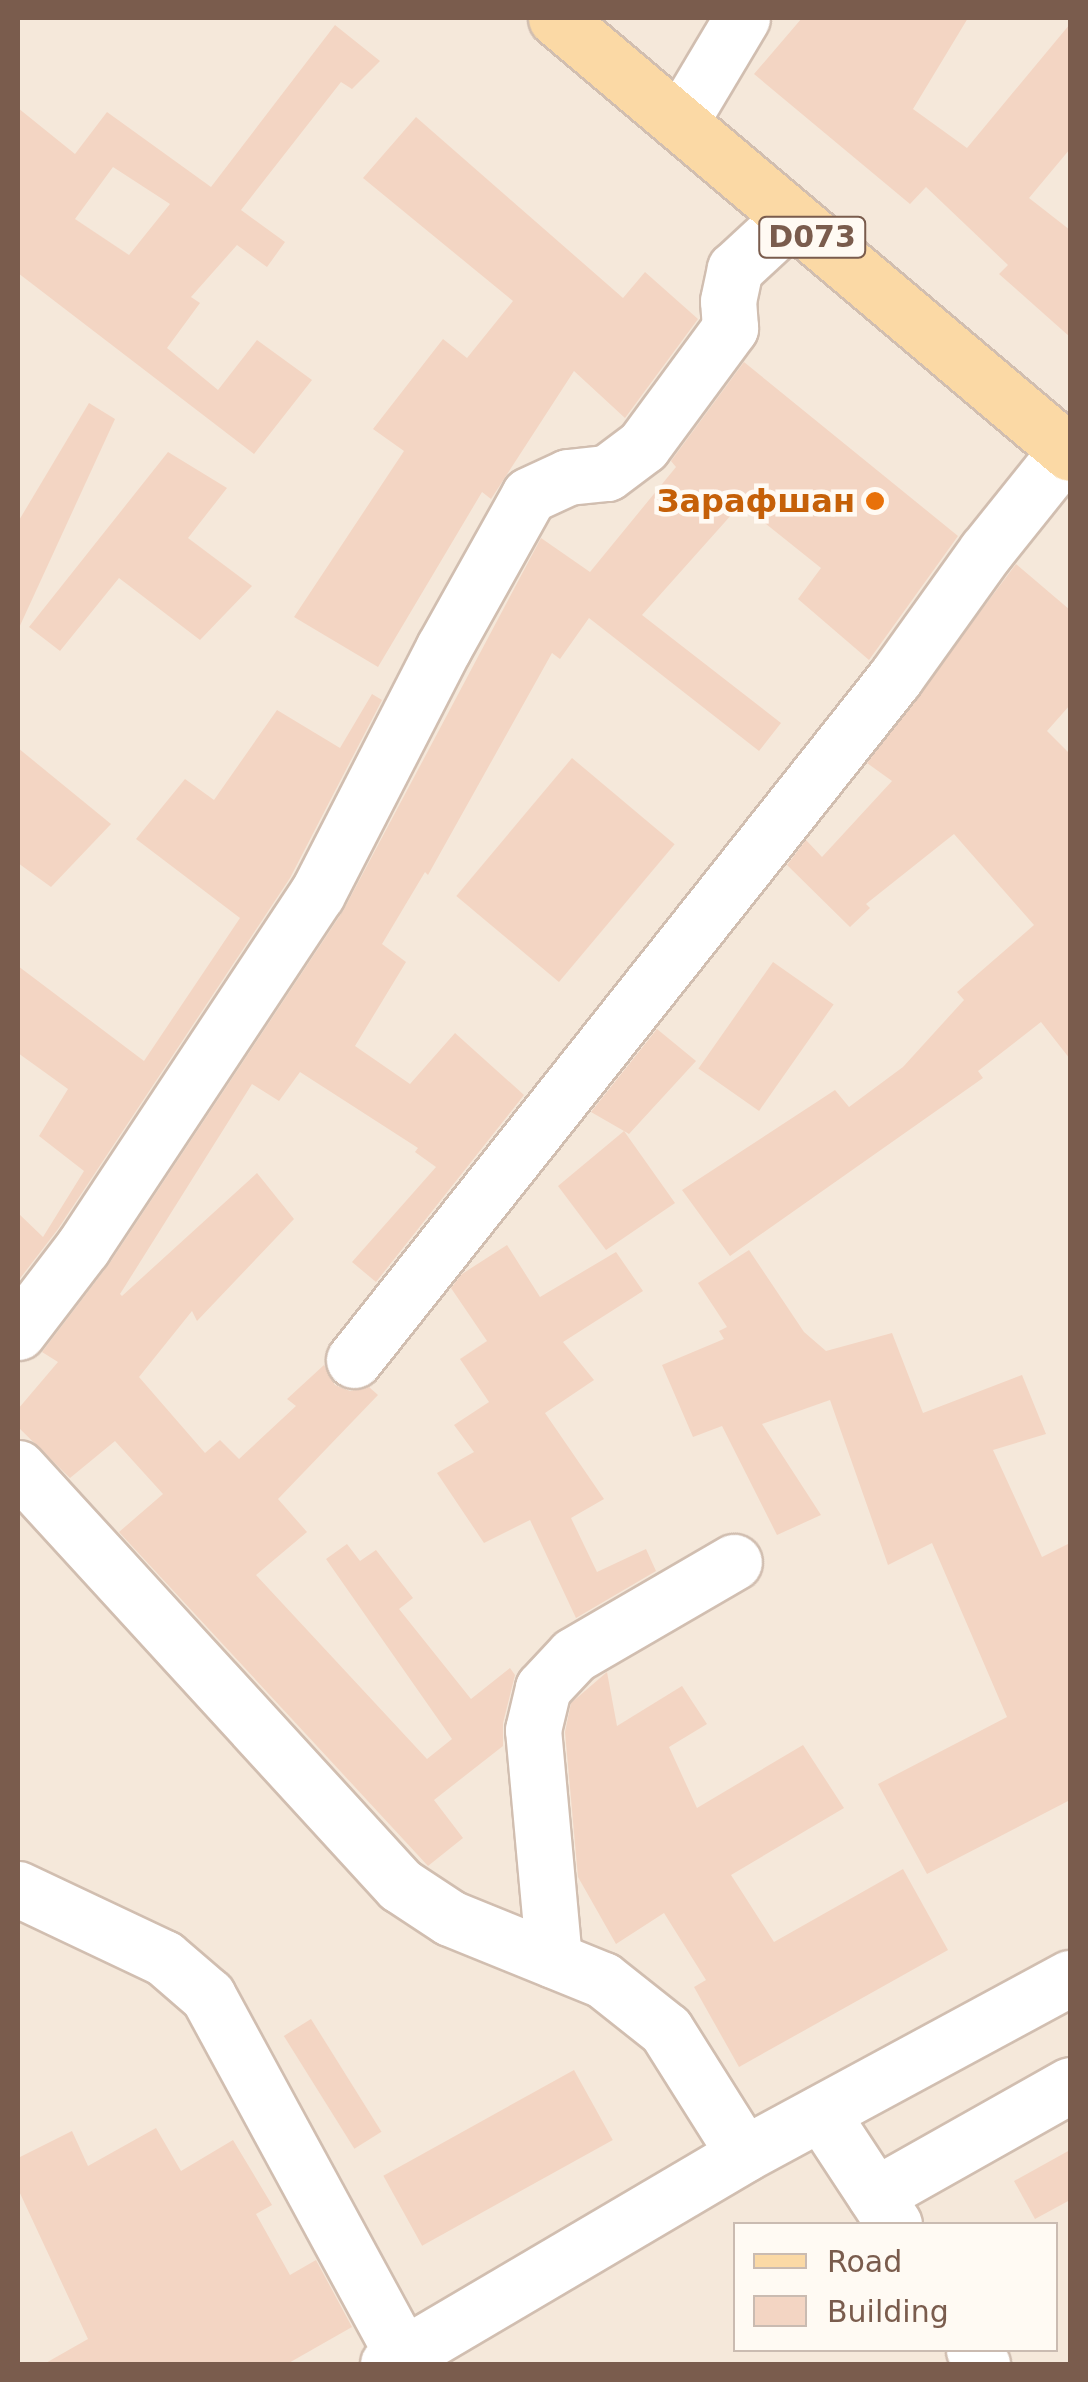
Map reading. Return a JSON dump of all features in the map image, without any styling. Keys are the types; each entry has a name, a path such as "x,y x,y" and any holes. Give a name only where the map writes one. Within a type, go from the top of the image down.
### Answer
{"main road":[{"name":"D073","path":"556,18 1069,452"}],"street":[{"path":"680,122 742,18"},
{"path":"18,1332 83,1247 317,894 444,649 530,495 568,477 607,473 643,446 730,328 728,301 735,269 790,218"},
{"path":"354,1360 896,678 986,552 1069,452"},
{"path":"18,1468 400,1885 450,1918 603,1980 666,2030 744,2154"},
{"path":"554,1960 534,1730 543,1688 574,1655 734,1562"},
{"path":"18,1889 164,1958 208,1996 395,2360 744,2154 1070,1978"},
{"path":"821,2113 884,2210 1070,2084"}],"shaded area":[{"path":"18,18 1070,18 1070,2364 18,2364"}],"building":[{"path":"802,18 968,18 913,109 967,148 1070,24 1070,149 1029,198 1070,230 1070,337 999,274 1008,265 926,187 910,204 754,74"},
{"path":"335,25 380,61 352,89 341,82 241,210 285,242 267,267 237,245 191,297 200,303 167,348 218,390 257,340 312,380 254,454 18,273 18,108 75,154 107,112 211,187","holes":["113,167 170,204 129,255 75,219"]},
{"path":"416,117 623,298 645,272 698,319 625,418 574,371 491,499 482,492 378,667 294,617 404,451 373,429 443,339 467,358 513,301 363,178"},
{"path":"744,362 958,536 869,660 798,599 821,568 741,504 642,615 781,723 759,751 589,618 560,659 552,653 428,875 425,872 382,944 406,962 355,1046 410,1084 455,1033 524,1095 376,1282 352,1262 436,1167 415,1152 418,1148 300,1072 279,1101 252,1084 120,1294 257,1173 294,1219 197,1321 192,1311 139,1377 205,1453 220,1440 239,1459 296,1406 287,1399 324,1365 335,1385 350,1391 369,1387 378,1395 278,1499 307,1532 256,1575 427,1759 452,1739 326,1559 347,1544 360,1561 376,1550 413,1598 399,1609 471,1699 510,1668 515,1675 503,1723 503,1746 434,1800 463,1838 428,1866 119,1532 163,1494 115,1441 70,1478 18,1427 18,1409 58,1362 42,1352 109,1264 343,911 541,538 590,572 676,467 671,461"},
{"path":"89,403 115,419 18,630 18,522"},
{"path":"168,452 227,488 188,538 252,586 200,640 119,578 60,651 29,627"},
{"path":"1016,564 1070,610 1070,705 1047,731 1070,754 1070,1059 1041,1022 978,1071 983,1078 730,1256 682,1190 835,1090 849,1107 903,1067 964,1000 957,992 1034,925 954,834 866,904 870,908 850,927 787,865 806,840 822,857 892,781 867,763"},
{"path":"372,694 382,700 290,878 58,1229 18,1281 18,1213 43,1237 84,1171 39,1136 68,1089 18,1053 18,966 144,1061 240,918 136,839 185,779 214,800 277,710 340,748"},
{"path":"18,748 111,824 51,887 18,863"},
{"path":"572,758 675,844 559,982 456,896"},
{"path":"773,962 834,1004 759,1111 698,1068"},
{"path":"657,1029 696,1061 629,1134 591,1112"},
{"path":"624,1131 675,1203 606,1250 558,1186"},
{"path":"507,1245 540,1297 616,1252 643,1291 563,1342 594,1380 545,1413 604,1499 571,1518 597,1572 646,1549 656,1571 576,1618 530,1520 484,1543 437,1473 474,1452 454,1425 489,1402 460,1359 487,1341 451,1288 462,1274"},
{"path":"749,1250 804,1332 826,1351 892,1333 923,1413 1022,1375 1046,1434 993,1450 1042,1557 1070,1543 1070,1800 927,1874 878,1784 1007,1717 932,1543 888,1565 830,1400 762,1424 821,1515 777,1535 722,1426 693,1437 662,1365 724,1339 719,1331 727,1327 698,1283"},
{"path":"607,1672 617,1726 682,1686 707,1724 669,1747 697,1808 803,1745 844,1808 731,1875 774,1942 903,1869 948,1950 739,2067 694,1987 706,1980 664,1913 616,1944 578,1877 565,1732 571,1703"},
{"path":"311,2019 381,2132 354,2149 284,2036"},
{"path":"574,2070 613,2140 422,2246 383,2176"},
{"path":"156,2128 181,2171 233,2140 272,2205 256,2214 290,2275 316,2260 352,2327 287,2364 44,2364 88,2339 18,2189 18,2158 72,2131 88,2166"},
{"path":"1070,2150 1070,2200 1035,2219 1014,2181"}],"place":[{"name":"Зарафшан","path":"875,501"}]}
